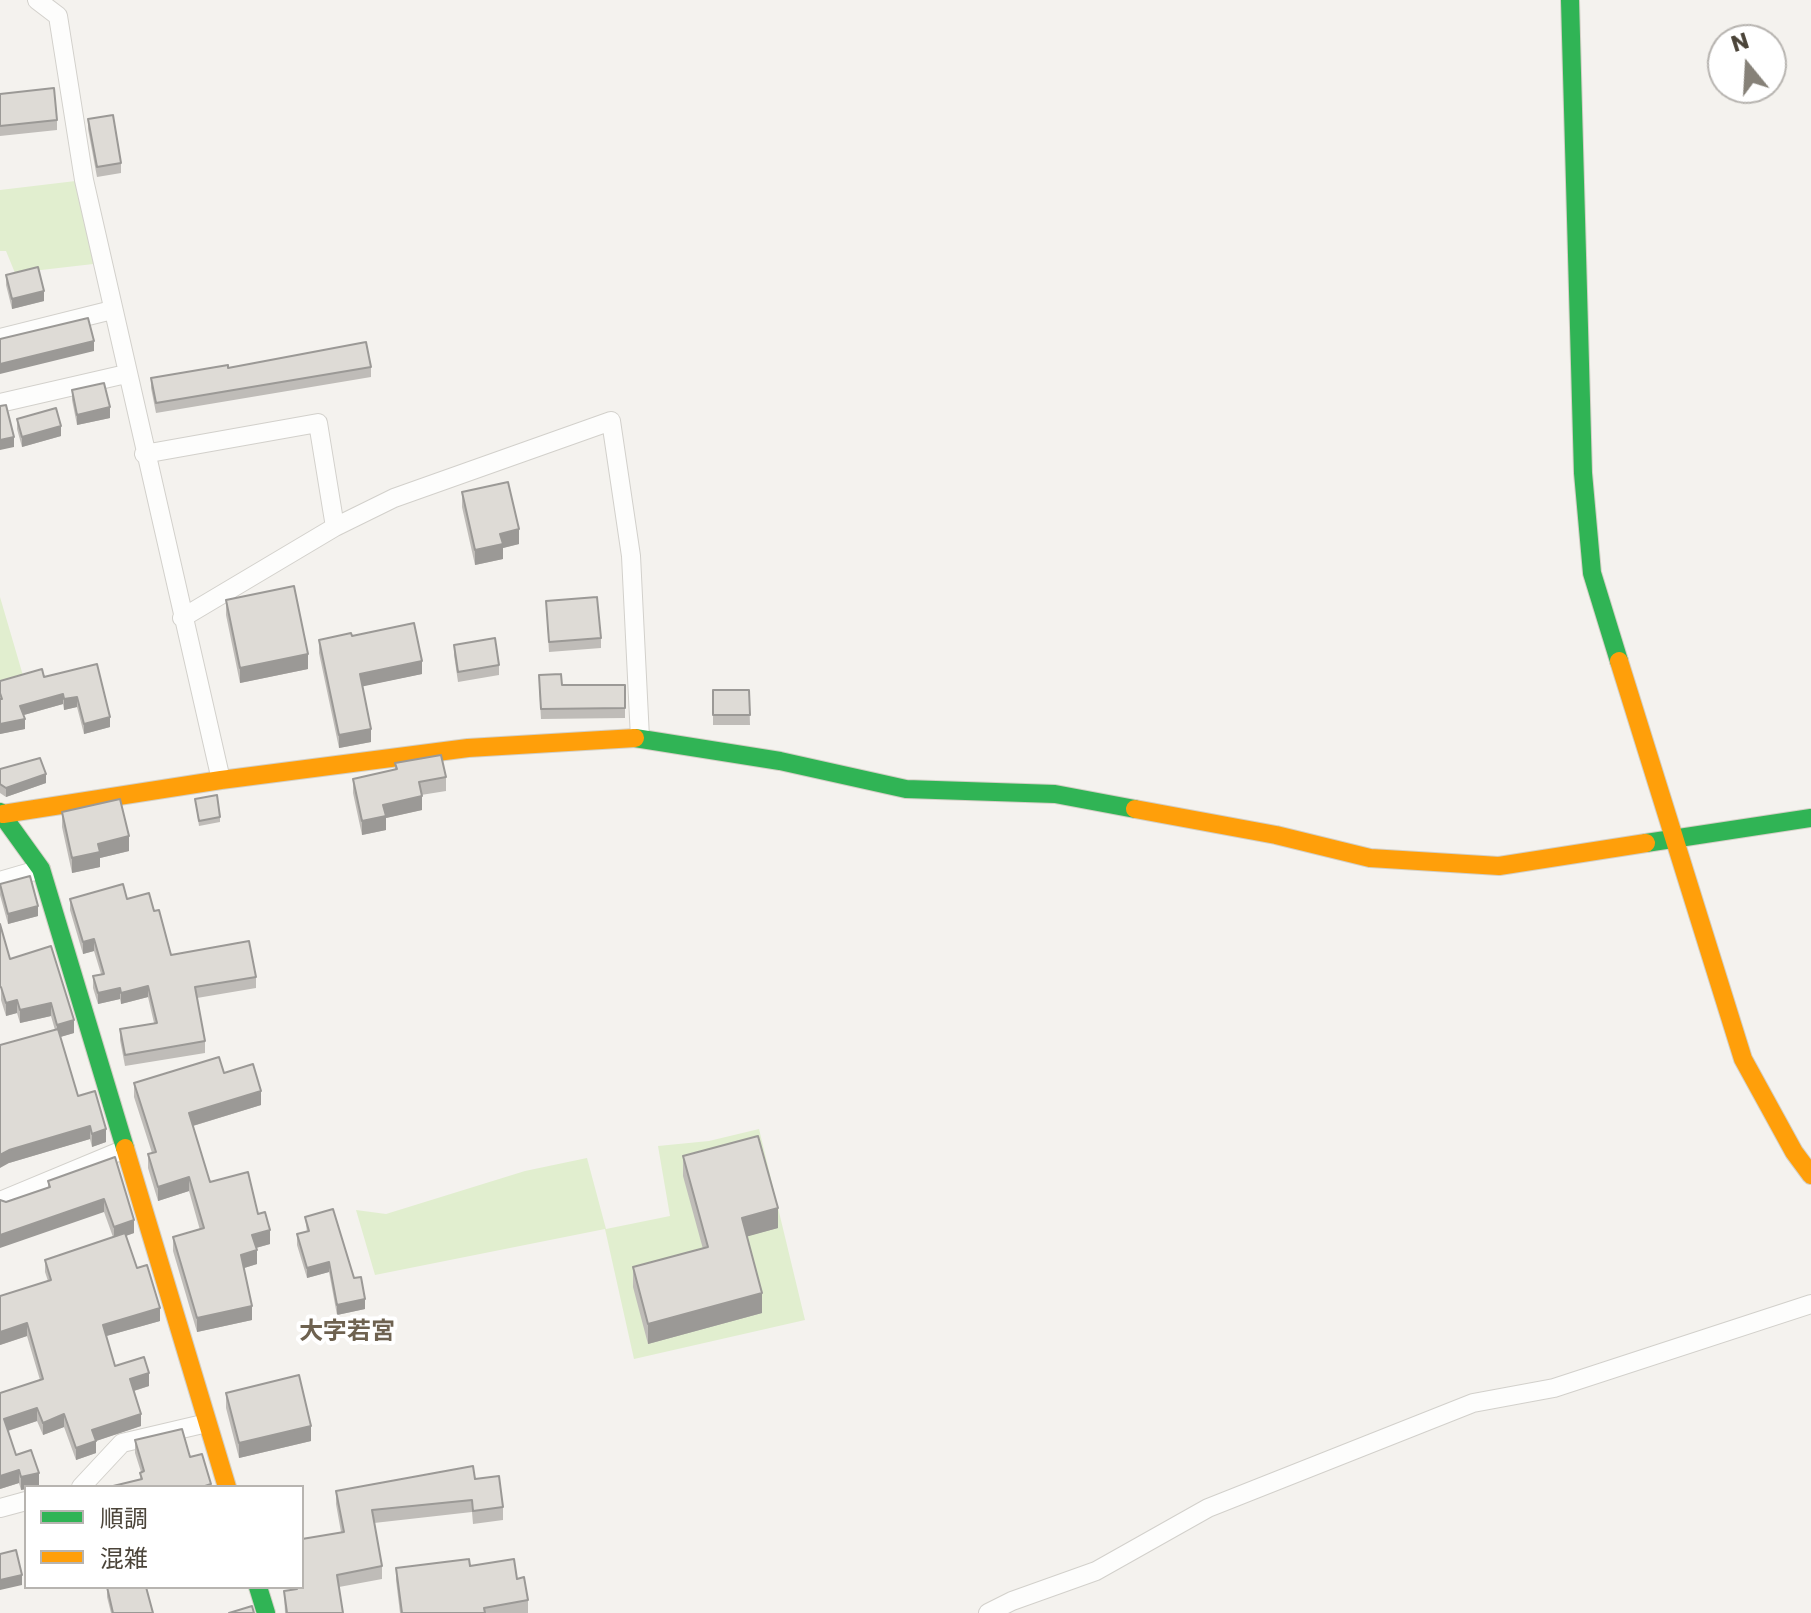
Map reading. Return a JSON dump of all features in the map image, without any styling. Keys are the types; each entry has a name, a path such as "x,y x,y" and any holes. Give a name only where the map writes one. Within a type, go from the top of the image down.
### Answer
{"street":[{"path":"37,0 58,16 72,123 144,454 221,780"},
{"path":"1570,0 1583,473 1592,573 1743,1059 1794,1152 1811,1175"},
{"path":"0,338 112,310"},
{"path":"0,403 126,374"},
{"path":"182,618 335,527 394,498 611,421 631,556 640,738"},
{"path":"144,454 318,423 335,527"},
{"path":"226,1485 41,869 1,813 468,748 640,738 780,761 906,789 1055,794 1276,835 1370,858 1499,866 1811,818"},
{"path":"0,881 41,869"},
{"path":"0,1201 125,1149"},
{"path":"988,1613 1012,1601 1096,1571 1208,1508 1473,1403 1554,1388 1811,1304"},
{"path":"83,1485 122,1443 207,1423"},
{"path":"0,1508 24,1502"},
{"path":"259,1589 266,1613"}],"green space":[{"path":"84,180 102,263 15,273 6,251 0,251 0,190"},
{"path":"0,597 24,679 0,685"},
{"path":"759,1129 805,1320 634,1359 605,1229 375,1275 356,1210 386,1214 525,1171 587,1158 606,1229 670,1216 658,1146 709,1141"}],"building":[{"path":"54,88 57,120 0,126 0,94"},
{"path":"113,115 121,163 97,167 88,119"},
{"path":"38,267 44,291 12,299 6,275"},
{"path":"88,318 94,341 0,364 0,339"},
{"path":"366,342 371,367 156,403 151,378 228,365 228,368"},
{"path":"104,383 110,407 77,415 72,390"},
{"path":"6,405 14,437 0,440 0,406"},
{"path":"56,408 61,426 22,437 17,419"},
{"path":"508,482 519,529 500,534 503,544 475,550 462,492"},
{"path":"294,586 308,654 240,668 226,600"},
{"path":"597,597 601,638 549,642 546,601"},
{"path":"414,623 422,661 360,674 371,729 339,735 319,640"},
{"path":"495,638 499,665 458,672 454,645"},
{"path":"97,664 110,717 84,724 77,697 64,699 63,694 20,706 25,719 0,724 0,681 42,669 44,677"},
{"path":"561,674 562,685 625,685 625,708 541,709 539,675"},
{"path":"713,690 749,690 750,715 713,715"},
{"path":"441,755 446,777 419,782 422,796 383,805 386,816 362,821 353,779 397,769 395,763"},
{"path":"40,758 46,774 6,788 0,784 0,769"},
{"path":"217,795 220,817 199,821 195,799"},
{"path":"120,799 129,836 98,844 100,852 72,858 62,812"},
{"path":"30,876 38,906 8,914 0,884"},
{"path":"123,884 127,899 149,893 154,911 159,910 171,955 249,941 256,977 195,987 205,1041 125,1055 120,1029 157,1023 148,986 121,993 120,988 98,993 93,976 104,974 94,939 83,942 70,899"},
{"path":"0,924 10,959 51,946 74,1020 57,1025 51,1003 20,1010 17,1000 6,1003 0,987"},
{"path":"58,1029 78,1096 95,1091 106,1129 92,1134 90,1126 0,1155 0,1045"},
{"path":"219,1057 224,1073 253,1064 261,1091 189,1113 210,1182 248,1172 258,1214 265,1212 270,1230 252,1235 257,1250 241,1255 252,1306 197,1318 173,1237 204,1228 189,1177 158,1187 148,1154 156,1152 134,1083"},
{"path":"758,1136 778,1208 742,1218 762,1293 648,1324 633,1267 708,1247 683,1156"},
{"path":"115,1157 134,1220 114,1227 104,1199 0,1235 0,1200 6,1202 50,1187 48,1181"},
{"path":"333,1209 354,1278 361,1277 365,1299 337,1305 329,1262 307,1268 297,1234 309,1231 305,1217"},
{"path":"125,1233 137,1268 147,1265 160,1308 103,1325 115,1366 144,1357 149,1373 130,1379 141,1414 92,1430 96,1441 76,1448 64,1414 43,1423 37,1408 4,1419 16,1455 31,1450 39,1473 21,1477 19,1470 0,1476 0,1393 43,1379 27,1323 0,1332 0,1296 51,1280 45,1260"},
{"path":"299,1375 311,1426 239,1443 226,1393"},
{"path":"182,1429 190,1457 202,1454 211,1484 117,1485 142,1479 140,1473 144,1471 135,1440"},
{"path":"473,1466 475,1479 499,1476 503,1507 473,1511 472,1500 372,1510 382,1566 337,1575 343,1613 287,1613 284,1591 304,1589 304,1539 344,1532 336,1491"},
{"path":"16,1550 22,1575 0,1580 0,1554"},
{"path":"469,1559 470,1566 514,1559 517,1579 524,1577 528,1600 484,1608 485,1613 402,1613 396,1568"},
{"path":"107,1589 147,1589 153,1613 113,1613"},
{"path":"252,1606 254,1613 229,1613"}],"traffic: fast":[{"path":"1570,0 1583,473 1592,573 1619,661"},
{"path":"635,738 780,761 906,789 1055,794 1135,809"},
{"path":"0,812 41,869 125,1148"},
{"path":"1646,843 1811,818"},
{"path":"259,1589 266,1613"}],"traffic: slow":[{"path":"1619,661 1743,1059 1794,1152 1811,1175"},
{"path":"3,814 221,780 468,748 635,738"},
{"path":"1135,809 1276,835 1370,858 1499,866 1646,843"},
{"path":"125,1148 226,1485"}],"district":[{"name":"大字若宮","path":"347,1333"}]}
